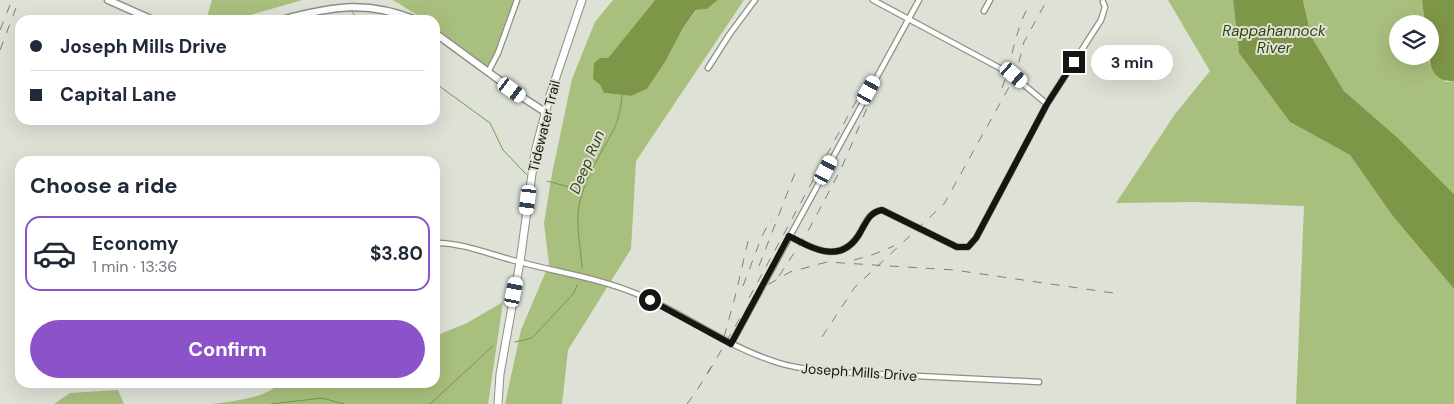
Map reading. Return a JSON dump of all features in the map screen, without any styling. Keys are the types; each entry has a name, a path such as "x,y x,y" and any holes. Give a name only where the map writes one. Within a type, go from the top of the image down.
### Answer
{"main road":[{"path":"108,0 142,15"},
{"name":"Tidewater Trail","path":"498,404 501,366 520,262 531,174 545,112 582,0"},
{"path":"298,15 344,2 367,1 395,7 408,15"},
{"path":"440,37 525,100 545,112"}],"street":[{"path":"488,72 498,53 517,0"},
{"path":"708,68 728,35 755,0"},
{"path":"873,0 1011,74 1047,104"},
{"path":"731,344 918,0"},
{"path":"984,11 990,0"},
{"path":"789,236 819,251 834,252 850,245 858,237 868,217 882,210 957,247 968,247 976,238 1047,104 1101,20 1105,7 1103,2"},
{"name":"Joseph Mills Drive","path":"440,244 449,244 635,293 731,344 770,361 814,370 1039,382"}],"shaded area":[{"path":"212,0 302,0 250,15 208,15"},
{"path":"392,0 517,0 498,53 487,66 440,31 440,15 418,15"},
{"path":"613,0 655,0 608,58 600,58 593,79 600,85 604,93 631,96 647,89 665,62 683,28 697,10 707,9 718,0 744,0 636,161 631,249 568,350 562,404 505,404 521,330 549,264 544,223 572,79 595,22"},
{"path":"1168,0 1233,0 1239,53 1290,122 1350,155 1392,215 1454,289 1454,404 1296,404 1304,206 1193,202 1116,203 1175,114 1210,71"},
{"path":"1303,0 1422,0 1424,15 1389,15 1389,65 1432,65 1446,82 1454,81 1454,194 1398,138 1344,91 1311,36"},
{"path":"503,302 488,404 211,404 256,396 274,388 440,388 440,334 467,323"},
{"path":"118,390 124,404 54,404 70,393"}],"water":[{"path":"655,0 718,0 707,9 696,10 683,28 665,62 647,89 631,96 604,93 600,85 593,79 594,63 600,58 608,58"},
{"name":"Rappahannock River","path":"1233,0 1303,0 1311,36 1344,91 1398,138 1454,194 1454,289 1392,215 1350,155 1290,122 1239,53"},
{"path":"1422,0 1454,0 1454,81 1444,80 1437,76 1432,69 1431,65 1439,65 1439,15 1424,15"}],"waterway":[{"path":"350,10 355,15"},
{"path":"440,87 490,123 503,150 526,174"},
{"name":"Deep Run","path":"582,268 578,228 580,203 592,170 616,125 622,95"},
{"path":"547,181 583,191"},
{"name":"Deep Run","path":"515,342 532,338 574,293 577,285"},
{"name":"Deep Run","path":"430,404 493,346"},
{"name":"Deep Run","path":"271,404 322,398 344,404"}],"railway":[{"path":"0,30 12,0"},
{"path":"0,50 19,0"},
{"path":"822,337 855,287 944,204 1013,80 1024,42 1047,0"},
{"path":"1002,88 1019,28 1027,9"},
{"path":"749,298 867,81"},
{"path":"779,276 806,235 842,167 867,108 880,84"},
{"path":"759,266 795,173"},
{"path":"743,286 762,236 771,219"},
{"path":"724,337 750,233"},
{"path":"854,260 894,246"},
{"path":"708,373 740,318 758,294 769,284 790,272 827,262 954,270 1113,293"},
{"path":"687,404 711,367"}],"route":[{"path":"650,300 731,344 789,236 819,251 834,252 850,245 858,237 868,217 878,210 882,210 957,247 968,247 976,238 1047,104 1074,62"}]}
